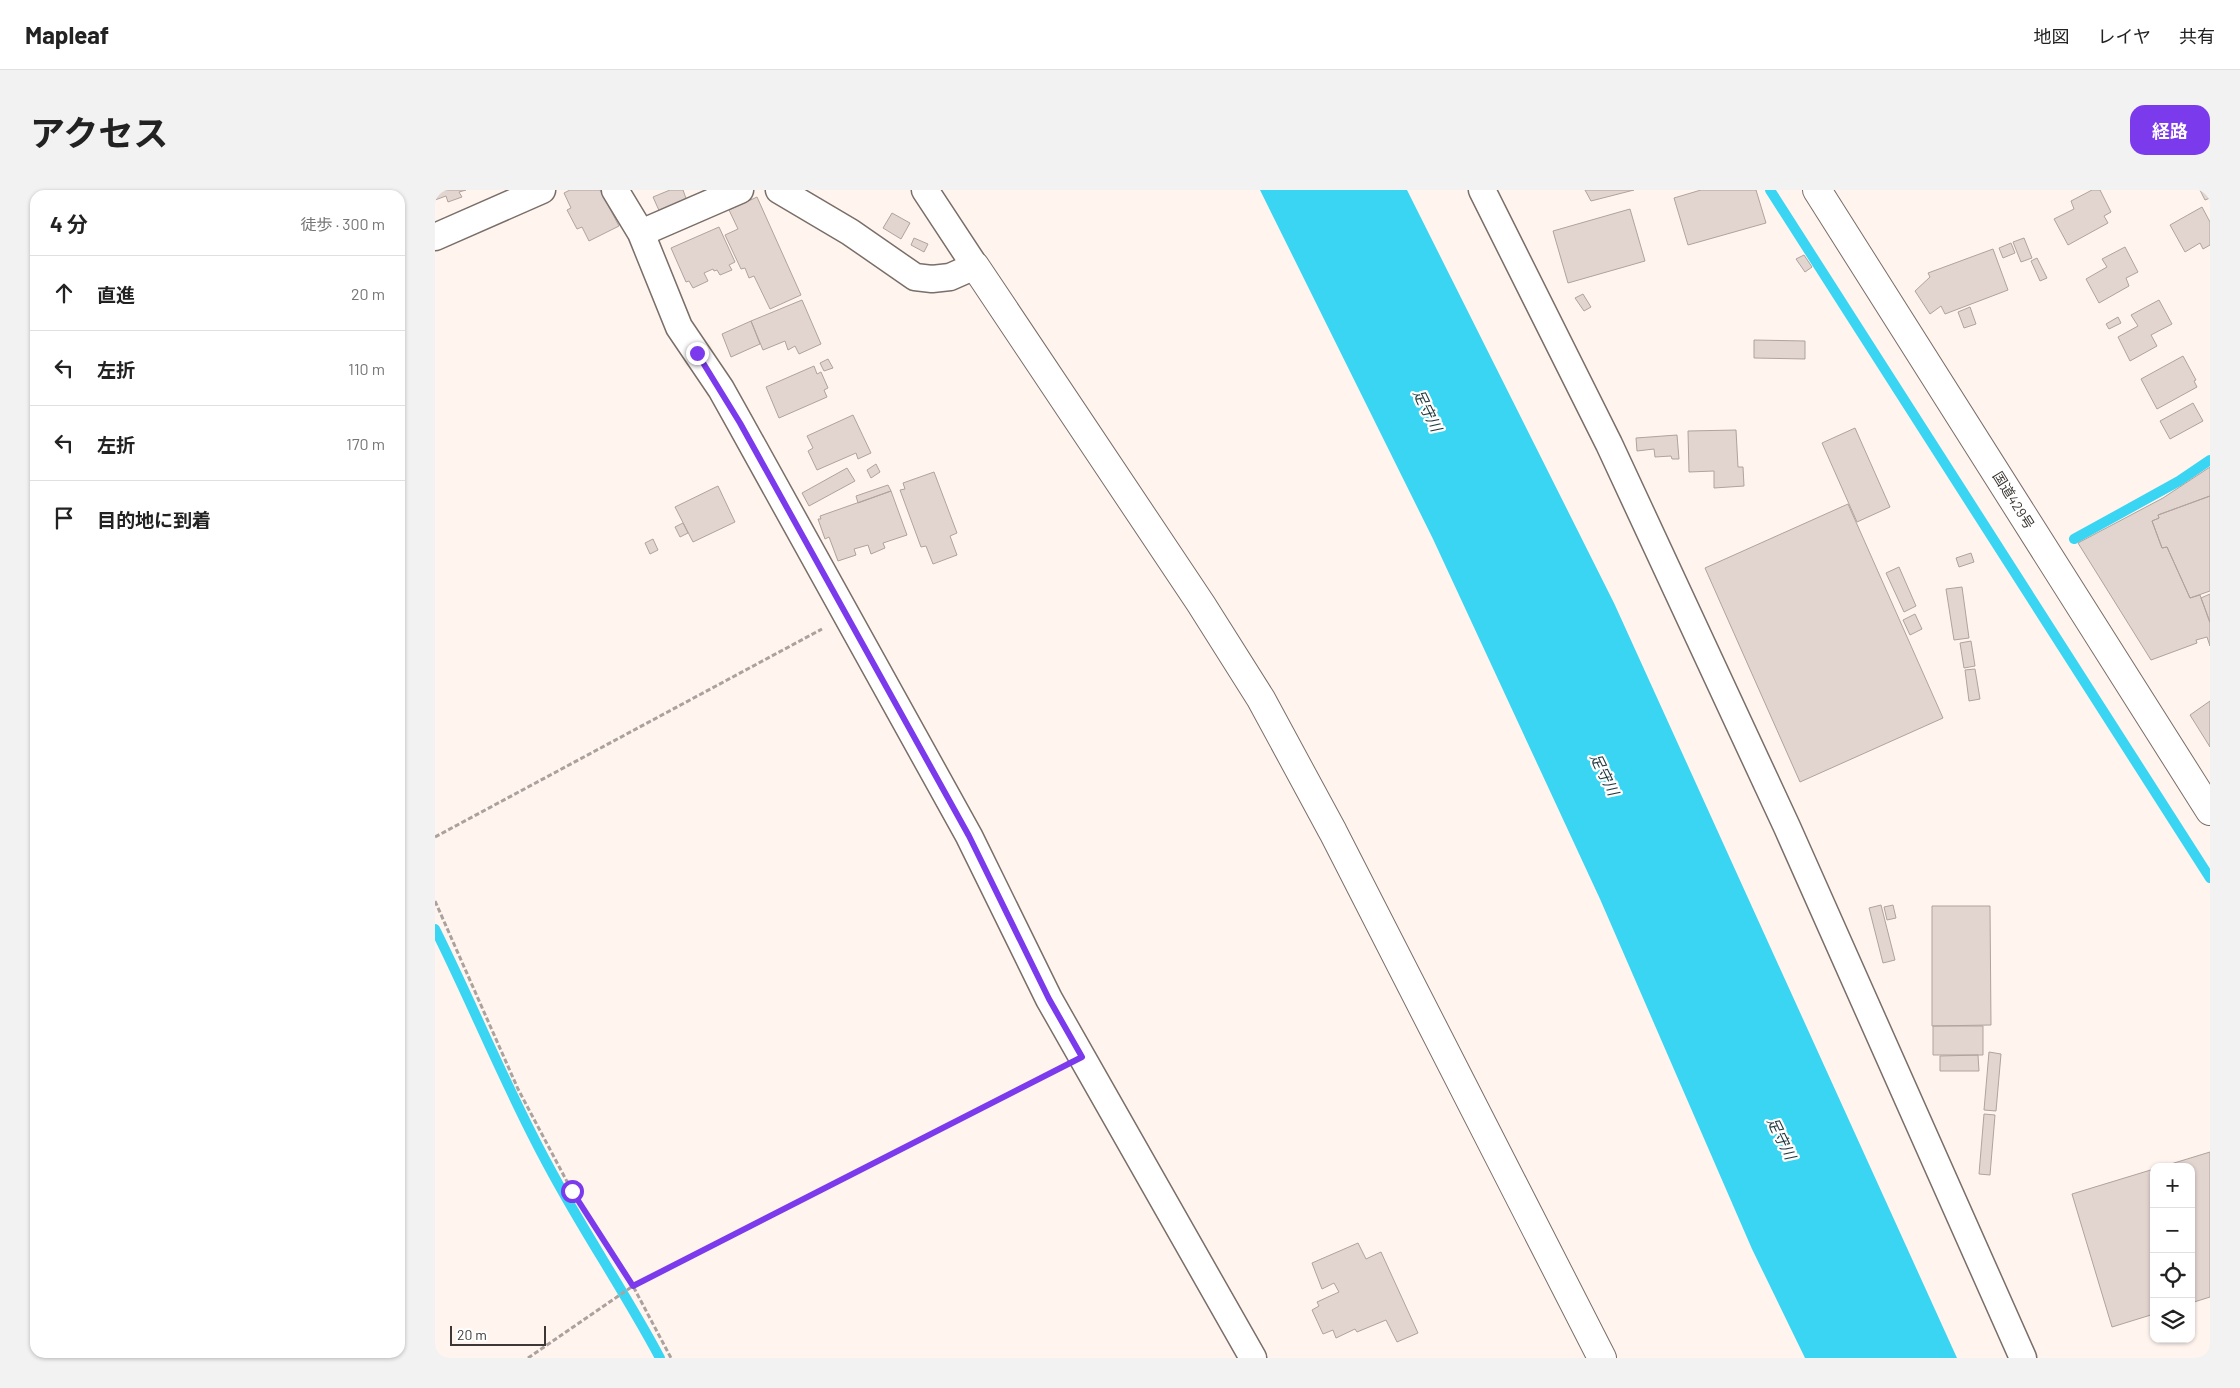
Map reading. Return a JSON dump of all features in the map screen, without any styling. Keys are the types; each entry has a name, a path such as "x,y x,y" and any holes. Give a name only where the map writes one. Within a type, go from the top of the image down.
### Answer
{"main road":[{"name":"国道429号","path":"1817,190 2210,811"},
{"path":"975,266 1201,604 1261,699 1333,832 1602,1358"}],"street":[{"path":"435,237 543,190"},
{"path":"615,190 641,233 679,327 721,390 969,836 1049,999 1253,1358"},
{"path":"641,233 740,190"},
{"path":"779,190 850,232 915,277 932,280 949,277 975,266 925,190"},
{"path":"1482,190 1609,444 1783,818 2023,1358"}],"path":[{"path":"435,837 846,616"},
{"path":"435,901 518,1089 572,1191 633,1286 671,1358"},
{"path":"528,1358 633,1286 1082,1057"}],"water":[{"name":"足守川","path":"1260,190 1407,190 1614,603 1957,1358 1805,1358 1752,1249 1600,899 1433,539"}],"building":[{"path":"435,190 466,190 459,192 462,197 448,202 446,196 435,200"},
{"path":"570,190 600,190 619,226 589,241 582,227 577,229 567,210 571,208 564,193"},
{"path":"670,190 683,190 688,204 661,215 653,197"},
{"path":"1585,190 1634,190 1591,201"},
{"path":"1701,190 1756,190 1766,223 1688,245 1674,198"},
{"path":"2092,190 2100,190 2111,212 2104,216 2108,223 2068,245 2054,219 2074,209 2071,201"},
{"path":"2200,190 2210,190 2210,198 2205,200"},
{"path":"757,197 801,295 770,309 754,276 749,278 745,268 741,269 725,235 738,229 729,210"},
{"path":"2202,207 2210,222 2210,245 2203,249 2200,243 2185,252 2170,225"},
{"path":"1630,209 1645,261 1568,283 1553,231"},
{"path":"892,213 910,223 901,239 883,228"},
{"path":"719,227 735,262 729,265 732,270 720,275 717,270 714,271 713,269 704,273 708,281 693,288 689,281 686,282 671,248"},
{"path":"914,238 928,244 924,252 911,245"},
{"path":"2024,238 2032,258 2021,262 2013,242"},
{"path":"2011,243 2015,253 2003,258 1999,248"},
{"path":"2125,247 2138,272 2126,278 2129,286 2099,303 2086,279 2107,267 2102,259"},
{"path":"1993,249 2008,290 1945,314 1941,306 1930,314 1915,291 1930,277 1928,273"},
{"path":"1804,255 1812,267 1805,272 1796,259"},
{"path":"2037,258 2047,278 2040,281 2031,261"},
{"path":"1583,294 1591,307 1584,311 1575,298"},
{"path":"802,300 821,344 799,354 795,346 788,350 785,341 763,350 751,321"},
{"path":"2159,300 2172,324 2151,335 2157,346 2130,361 2118,337 2138,326 2131,315"},
{"path":"1970,307 1976,324 1964,328 1958,312"},
{"path":"2118,317 2121,323 2109,329 2106,324"},
{"path":"751,321 760,344 731,357 722,334"},
{"path":"1754,340 1805,341 1805,359 1754,358"},
{"path":"2183,356 2196,380 2194,381 2197,387 2157,409 2141,379"},
{"path":"828,359 833,368 824,371 820,363"},
{"path":"814,366 817,374 821,372 828,388 824,390 827,397 779,418 766,387"},
{"path":"2193,403 2203,421 2170,439 2160,421"},
{"path":"853,415 871,453 858,459 856,453 817,470 808,451 813,448 807,436"},
{"path":"1855,428 1890,507 1857,522 1822,443"},
{"path":"1736,430 1738,467 1743,467 1744,486 1714,488 1714,471 1689,472 1688,431"},
{"path":"1677,435 1679,459 1672,459 1671,456 1655,457 1654,449 1637,451 1636,438"},
{"path":"876,464 880,472 871,478 867,470"},
{"path":"2210,467 2210,496 2158,515 2159,518 2152,521 2162,548 2167,547 2190,598 2200,595 2210,623 2210,646 2207,637 2196,640 2197,643 2151,660 2078,543 2163,498"},
{"path":"847,468 855,481 809,506 802,493"},
{"path":"934,472 957,533 950,536 957,555 933,564 926,546 921,547 900,490 905,489 903,483"},
{"path":"888,485 891,491 858,503 856,496"},
{"path":"718,486 735,522 693,542 675,507"},
{"path":"891,491 907,535 883,543 885,548 871,554 868,545 854,549 856,555 838,561 829,537 825,539 818,519 821,519 820,516"},
{"path":"2210,496 2210,591 2190,598 2167,547 2162,548 2152,521 2159,518 2158,515"},
{"path":"1848,504 1943,718 1800,782 1705,568"},
{"path":"683,523 688,533 680,537 675,527"},
{"path":"653,539 658,550 650,554 645,543"},
{"path":"1971,553 1974,562 1959,567 1956,558"},
{"path":"1899,567 1916,606 1904,612 1886,573"},
{"path":"1962,587 1969,638 1954,640 1946,589"},
{"path":"2210,594 2210,622 2201,598"},
{"path":"1915,614 1922,629 1910,635 1903,620"},
{"path":"1971,641 1975,666 1964,668 1960,643"},
{"path":"1975,669 1980,699 1969,701 1965,670"},
{"path":"2210,701 2210,747 2190,715"},
{"path":"1881,905 1895,960 1883,963 1869,908"},
{"path":"1893,905 1896,918 1887,920 1884,907"},
{"path":"1932,906 1990,906 1991,1025 1932,1026"},
{"path":"1933,1026 1983,1026 1983,1055 1933,1055"},
{"path":"1989,1052 2001,1054 1996,1111 1984,1110"},
{"path":"1978,1055 1979,1071 1940,1071 1940,1056"},
{"path":"1984,1114 1995,1115 1990,1175 1979,1174"},
{"path":"2210,1152 2210,1297 2195,1302 2195,1163 2174,1163"},
{"path":"2150,1170 2150,1315 2112,1327 2072,1194"},
{"path":"1358,1243 1366,1259 1381,1252 1418,1333 1397,1342 1386,1320 1357,1332 1355,1329 1336,1338 1333,1330 1323,1334 1312,1310 1319,1306 1317,1302 1339,1292 1334,1283 1322,1289 1312,1263"}],"waterway":[{"path":"1770,190 2210,878"},
{"path":"2074,539 2179,481 2210,460"},
{"path":"435,929 504,1077 561,1190 633,1309 660,1358"}],"route":[{"path":"572,1191 633,1286 1082,1057 1049,999 969,836 740,423 697,353"}]}
